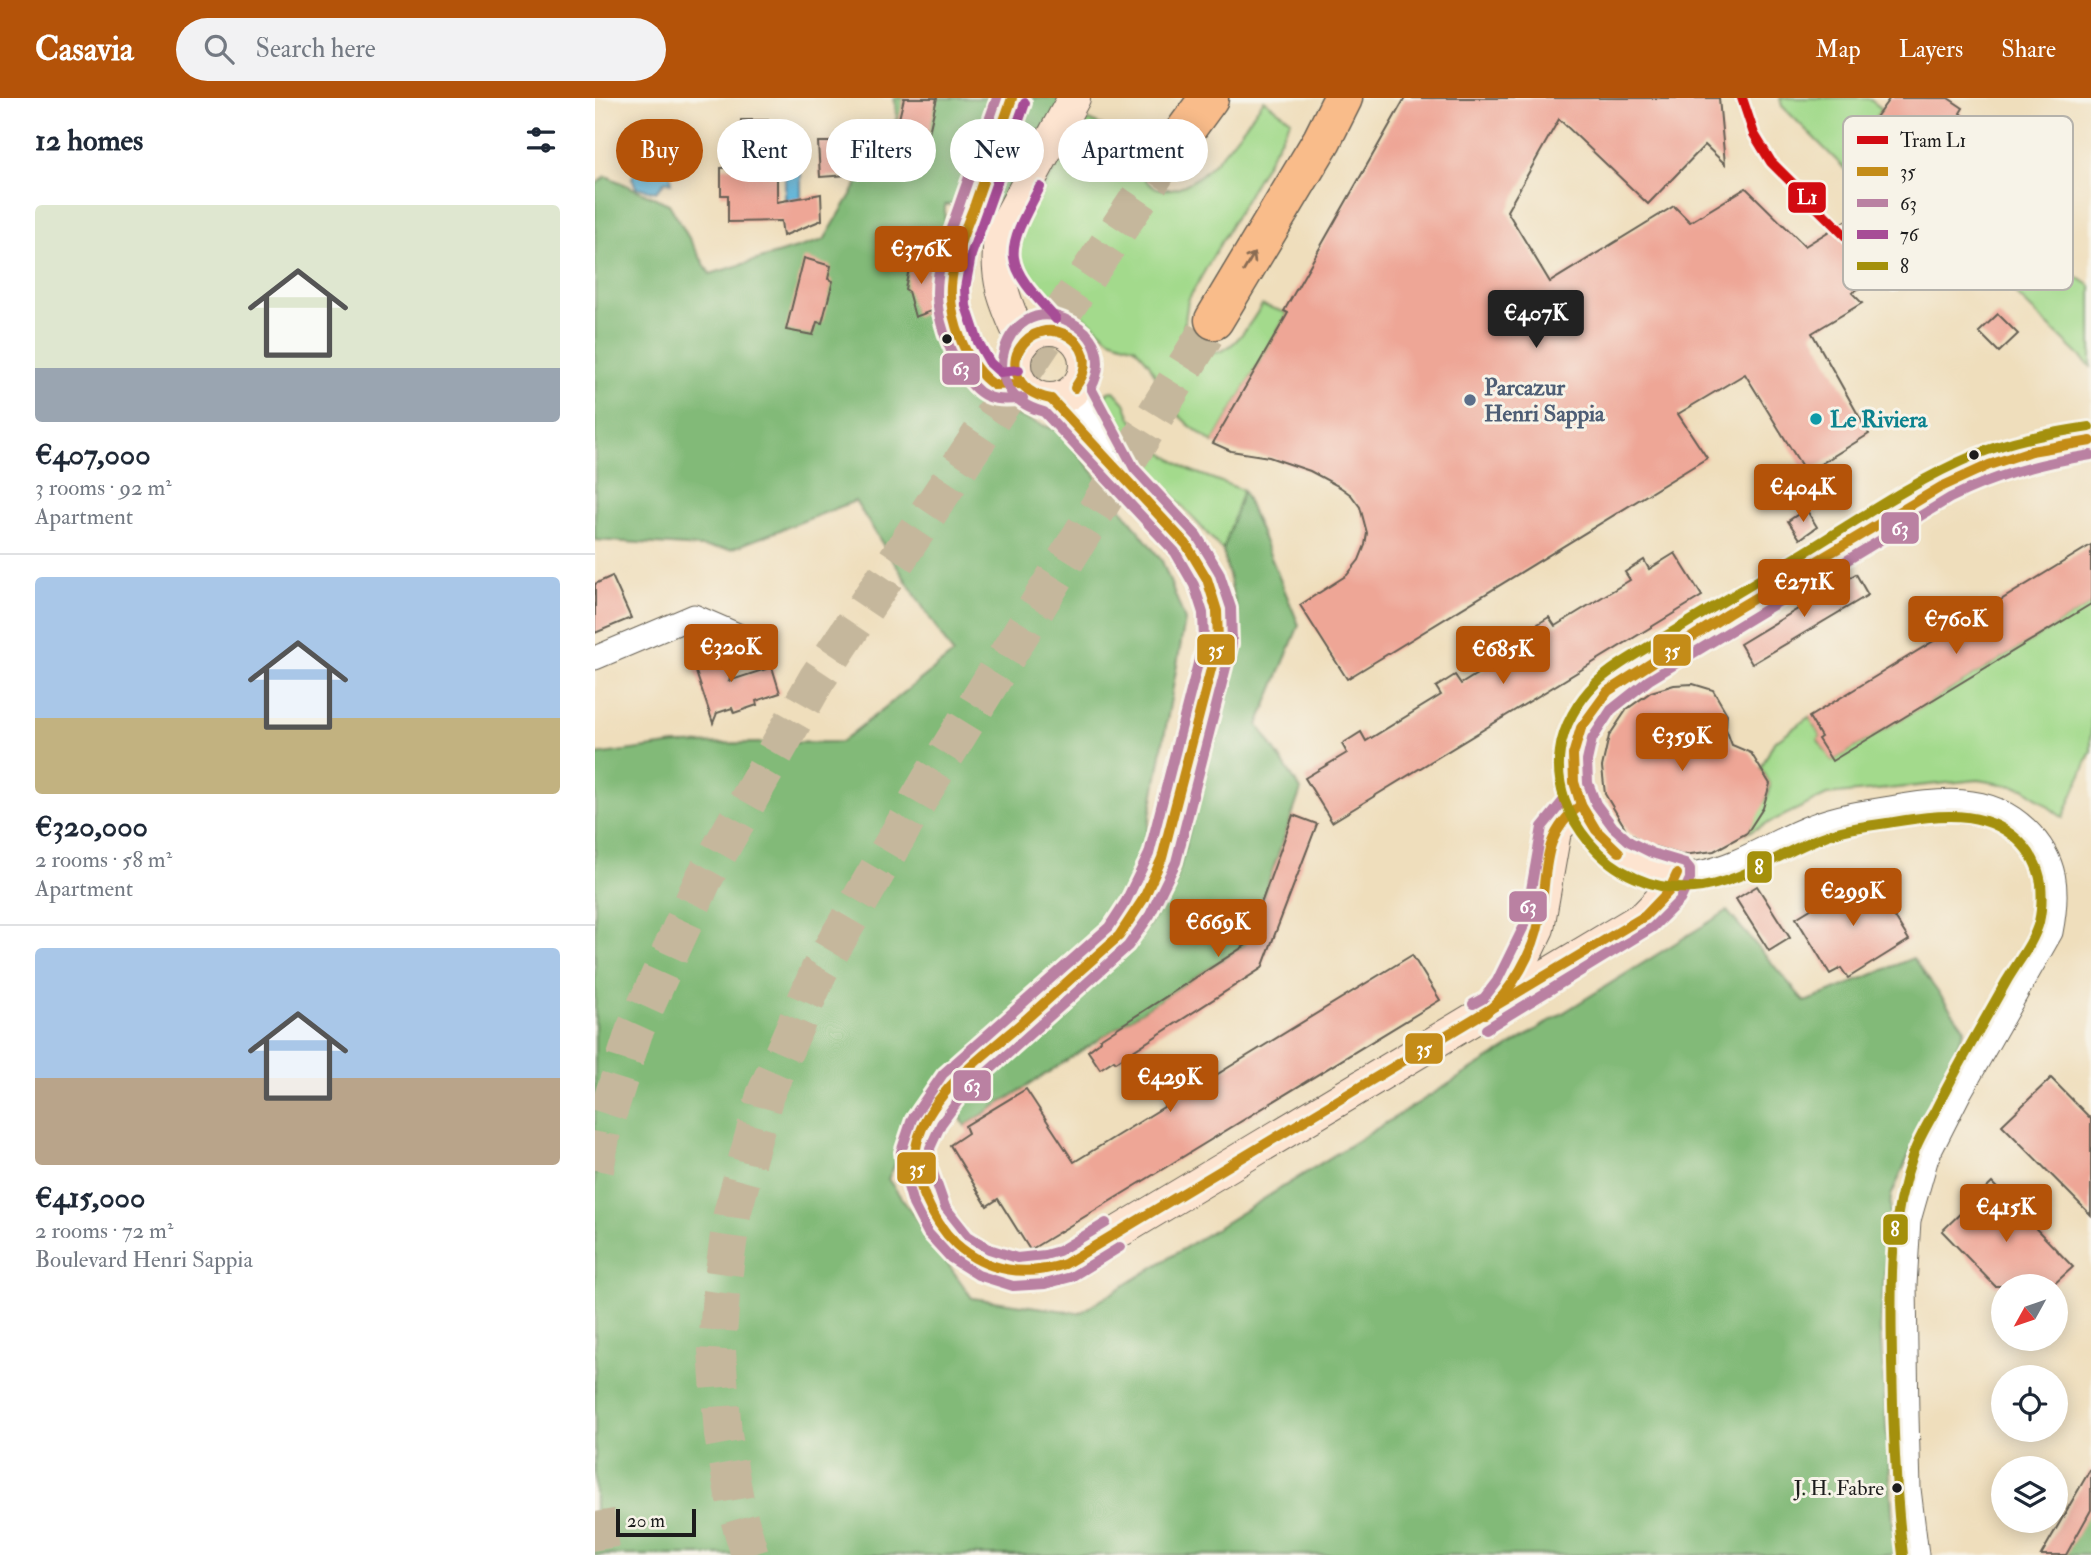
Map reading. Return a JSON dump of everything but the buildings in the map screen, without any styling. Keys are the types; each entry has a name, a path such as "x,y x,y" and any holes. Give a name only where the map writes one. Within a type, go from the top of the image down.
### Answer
{"highway":[{"path":"1194,119 1209,98"},
{"path":"1322,141 1342,98"},
{"path":"1214,320 1322,141 1353,98"}],"street":[{"path":"1012,98 958,251 951,299 961,341 984,376 993,384 1005,387 1021,384"},
{"path":"1034,336 1004,273 998,252 1001,233 1074,98"},
{"path":"1055,330 1073,338 1083,352 1084,370 1063,393 1039,397 1021,384 1015,362 1034,336 1055,330"},
{"path":"1063,393 1123,476 1186,544 1207,579 1217,611 1218,642 1162,858 1153,884 1136,913 1119,936 953,1084 923,1128 915,1154 926,1202 939,1227 960,1250 982,1263 1015,1273 1041,1271 1065,1264 1645,916 1669,891 1677,874"},
{"path":"1917,1555 1909,1489 1906,1403 1905,1284 1909,1220 1927,1157 1959,1094 2051,932 2056,909 2057,883 2048,858 2033,836 2014,817 1990,806 1963,800 1939,800 1855,814 1814,825 1704,872 1677,874 1650,869 1631,861 1612,847 1596,830 1581,805 1574,782 1573,755 1581,728 1608,691 1717,621 1941,487 1989,465 2031,452 2091,441"},
{"path":"595,658 694,616 740,636"},
{"path":"1493,1009 1509,988 1538,928 1555,831 1568,815 1581,805"}],"green space":[{"path":"894,98 1066,98 1044,137 1044,119 950,119 950,182 1019,182 1010,198 945,205 943,341 966,397 1062,432 1162,561 1185,620 1135,900 930,1093 888,1179 972,1298 1080,1313 1727,911 1805,1002 1913,958 1965,1029 1891,1196 1880,1328 1895,1555 595,1555 595,755 676,744 841,742 953,654 855,501 731,549 595,540 595,185 606,176 669,204 710,274 824,240 859,182 936,182 936,119 897,118"},
{"path":"1780,98 1868,98 1882,109 1877,116 1843,116 1843,167 1782,106"},
{"path":"1264,100 1291,120 1188,300 1184,327 1189,342 1213,353 1230,346 1262,305 1288,313 1213,443 1170,407 1149,363 1135,347 1110,339 1084,317 1045,301 1014,271 1014,231 1058,165 1058,182 1148,182 1162,189 1177,188 1190,182 1208,182 1208,168 1233,142"},
{"path":"2073,274 2091,286 2091,367 2011,290 2073,290"},
{"path":"1114,391 1125,403 1131,418 1153,447 1189,470 1243,490 1223,551 1125,443 1104,411 1104,398 1108,392"},
{"path":"1243,490 1299,625 1258,725 1301,790 1248,940 1244,946 965,1126 956,1108 1149,925 1176,882 1241,629 1223,551"},
{"path":"2091,604 2091,751 2063,818 2024,788 1978,780 1827,795 1747,833 1769,793 1770,784 1761,768 1774,742 1809,717 1821,737 1818,740 1832,761"},
{"path":"2091,1508 2091,1555 2065,1555"}],"water":[{"path":"634,182 664,182 656,192 636,187"},
{"path":"785,182 801,182 801,199 785,199"}],"tunnel":[{"path":"595,1170 602,1132 634,1032 703,880 817,679 1150,182"},
{"path":"750,1555 737,1511 723,1435 717,1351 721,1294 732,1214 765,1095 819,971 930,780 1214,320"},
{"path":"595,1512 602,1555"}],"tram line":[{"name":"L1","path":"1742,98 1754,134 1771,162 1843,233"}],"transit line":[{"name":"63","path":"997,98 945,245 939,269 937,303 948,343 973,386 986,396 1002,400 1023,398"},
{"name":"35","path":"1012,98 957,254 952,275 951,299 961,341 984,377 994,385 1021,384"},
{"name":"76","path":"1019,370 1000,372 990,363 978,342 966,306 965,288 971,255 1025,103"},
{"name":"76","path":"1040,187 1019,228 1014,257 1017,270 1056,319"},
{"name":"63","path":"1106,1223 1059,1251 1017,1258 989,1249 968,1236 945,1207 931,1167 930,1148 941,1124 963,1094 1128,946 1150,915 1176,862 1232,644 1231,608 1219,572 1197,536 1134,468 1091,388 1098,363 1094,344 1075,324 1044,315 1026,321 1013,333 1005,349 1002,368 1007,386 1021,402 1044,412 1175,552 1194,585 1203,613 1204,640 1149,854 1126,901 1109,927 943,1074 912,1119 901,1152 913,1204 928,1233 951,1258 978,1275 1013,1286 1045,1284 1071,1277 1120,1247"},
{"name":"35","path":"1051,399 1026,388 1019,380 1016,368 1016,357 1020,348 1041,332 1064,334 1074,340 1081,349 1085,360 1081,379 1075,388"},
{"name":"35","path":"1051,399 1186,544 1207,579 1217,611 1218,642 1162,858 1144,898 1119,936 961,1075 934,1107 924,1124 915,1156 920,1183 939,1224 956,1244 981,1261 1007,1269 1036,1270 1065,1264 1645,916 1669,891 1677,874"},
{"name":"8","path":"1903,1555 1895,1457 1892,1332 1893,1256 1899,1206 1920,1138 2037,930 2042,892 2036,865 2022,844 2004,829 1972,818 1938,816 1837,832 1742,875 1710,885 1678,888 1649,883 1610,863 1589,842 1575,822 1561,788 1560,751 1568,723 1583,698 1603,677 1636,654 1900,493 1950,466 2017,441 2089,427"},
{"name":"35","path":"1619,852 1596,830 1581,805 1574,782 1573,755 1581,728 1608,691 1728,614 1941,487 1989,465 2031,451 2091,441"},
{"name":"63","path":"1486,1029 1653,927 1680,900 1690,879 1690,869 1685,863 1652,853 1630,842 1613,827 1596,804 1588,783 1587,761 1592,739 1611,710 1649,680 1950,498 2019,471 2091,455"},
{"name":"63","path":"1473,1004 1484,998 1497,981 1525,924 1542,827 1564,800"},
{"name":"35","path":"1485,1014 1513,982 1533,944 1552,842 1558,829 1581,805"}],"place":[{"name":"Parcazur Henri Sappia","path":"1470,400"},
{"name":"Le Riviera","path":"1816,419"},
{"name":"J. H. Fabre","path":"1897,1488"}]}
